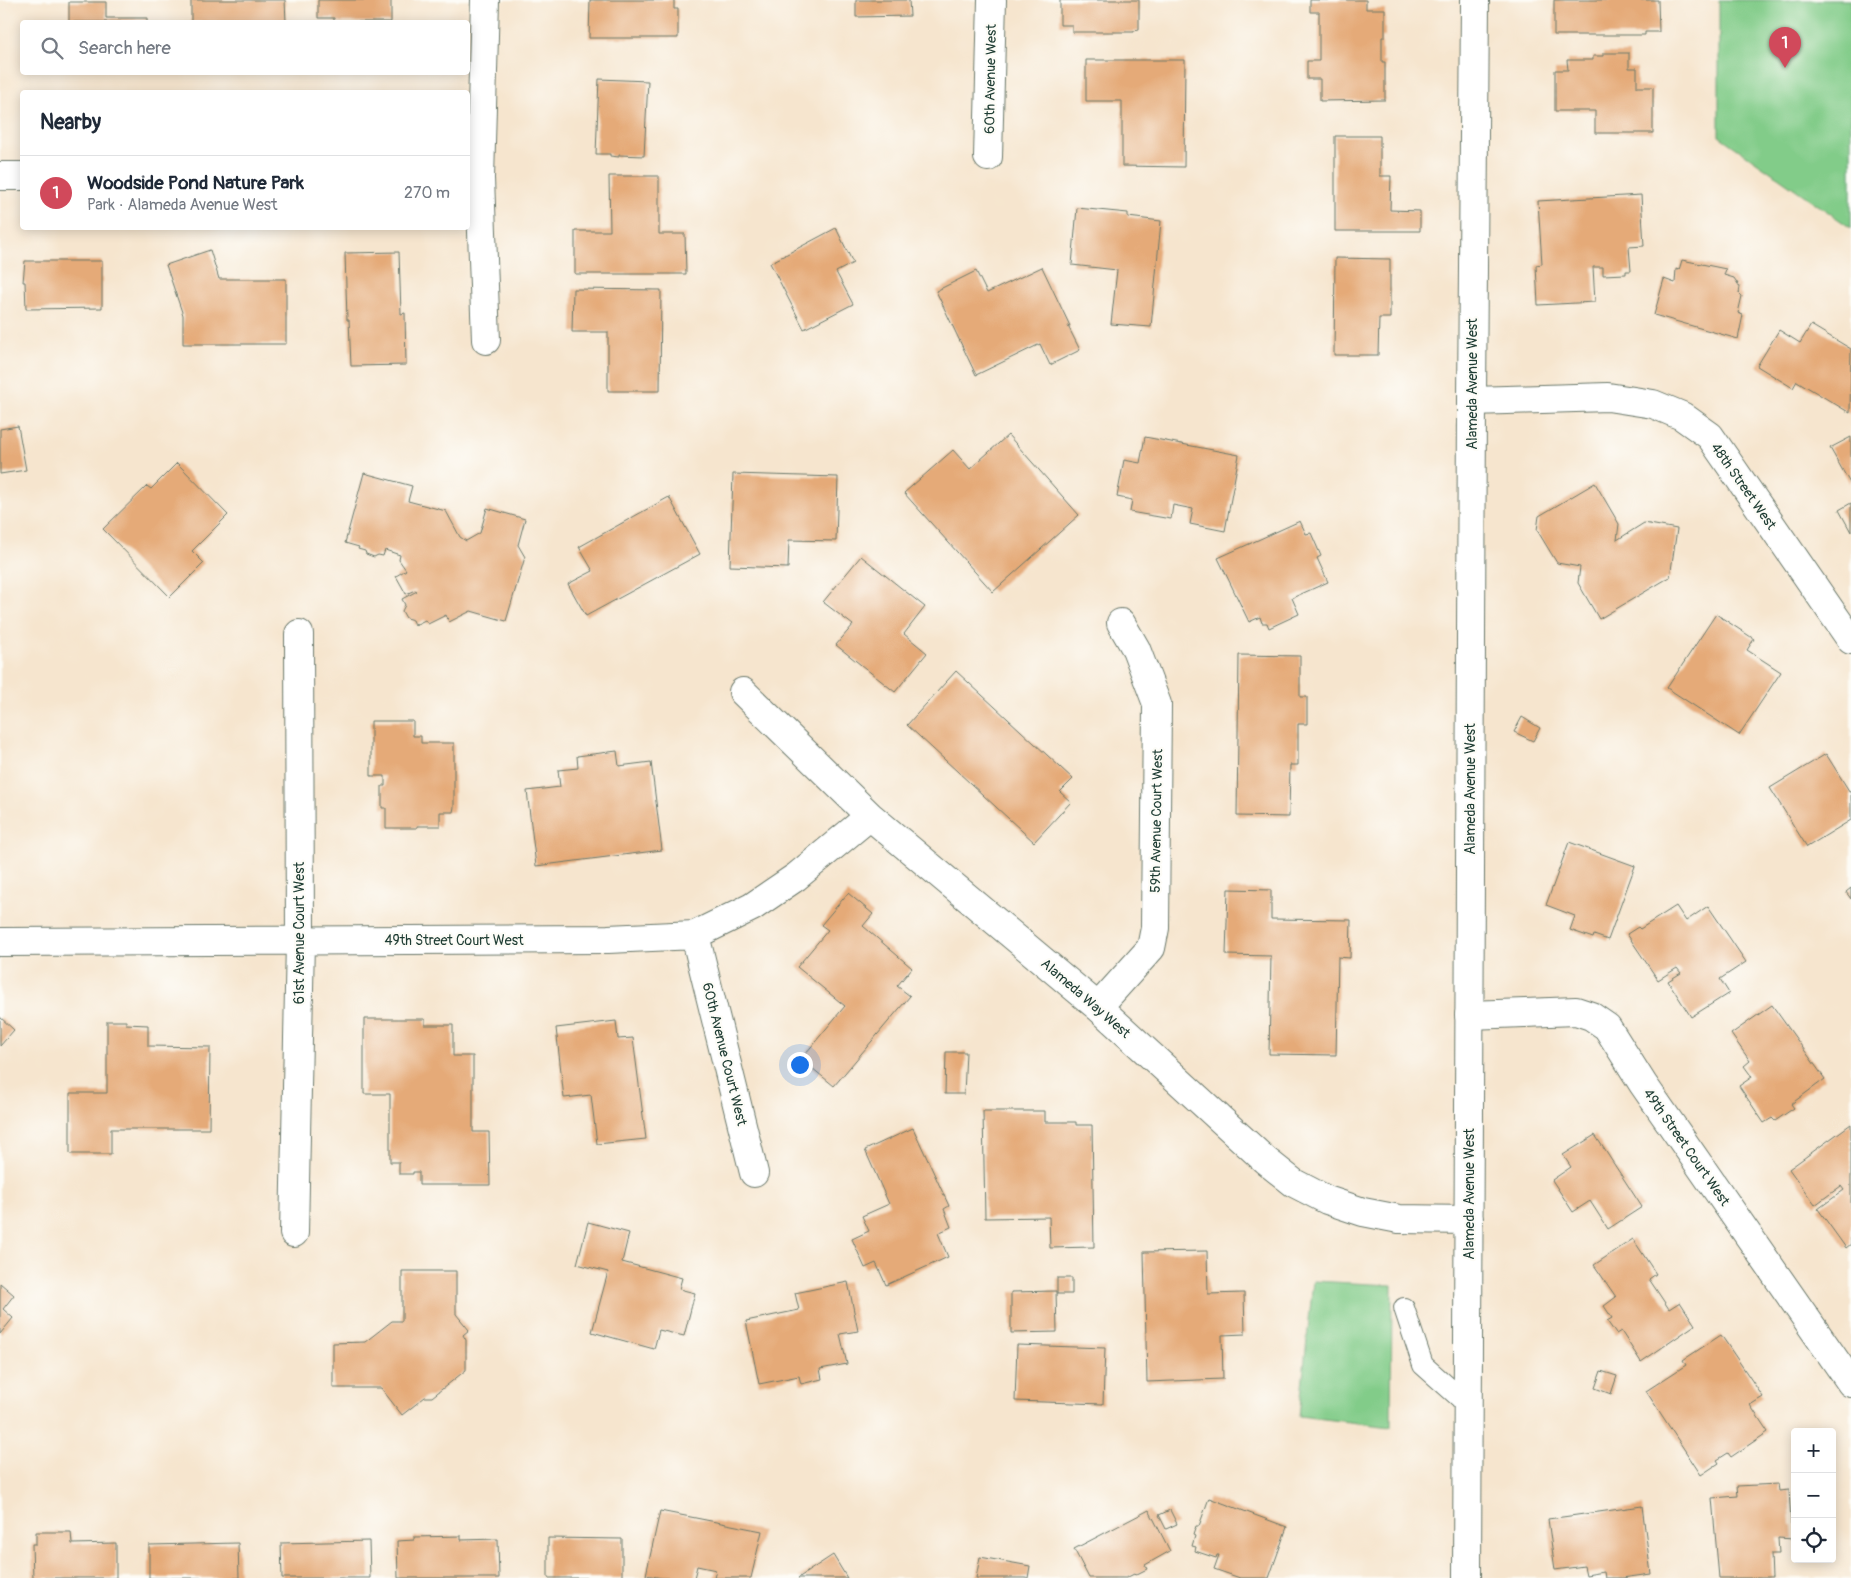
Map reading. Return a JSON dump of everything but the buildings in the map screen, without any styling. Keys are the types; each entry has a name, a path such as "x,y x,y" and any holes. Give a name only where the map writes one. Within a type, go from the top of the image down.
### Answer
{"street":[{"path":"484,0 474,178 486,340"},
{"name":"60th Avenue West","path":"988,157 992,0"},
{"name":"Alameda Avenue West","path":"1467,1578 1475,0"},
{"path":"0,176 20,176"},
{"name":"48th Street West","path":"1472,401 1608,397 1654,404 1682,416 1710,436 1851,640"},
{"name":"59th Avenue Court West","path":"1098,1007 1151,948 1155,928 1157,704 1136,649 1120,623"},
{"name":"61st Avenue Court West","path":"294,1232 300,942 299,634"},
{"name":"Alameda Way West","path":"743,692 870,816 1098,1007 1265,1160 1294,1183 1327,1200 1363,1212 1400,1219 1469,1220"},
{"name":"49th Street Court West","path":"0,942 608,939 695,934 752,907 796,876 870,816"},
{"name":"60th Avenue Court West","path":"695,934 754,1173"},
{"name":"49th Street Court West","path":"1469,1014 1576,1011 1591,1016 1607,1027 1649,1092 1851,1382"}],"lane":[{"path":"1404,1308 1423,1365 1468,1405"}],"green space":[{"path":"1719,0 1851,0 1851,228 1719,136"},
{"path":"1313,1281 1392,1285 1391,1427 1299,1416"}],"place":[{"name":"Woodside Pond Nature Park","path":"1785,68"}]}
